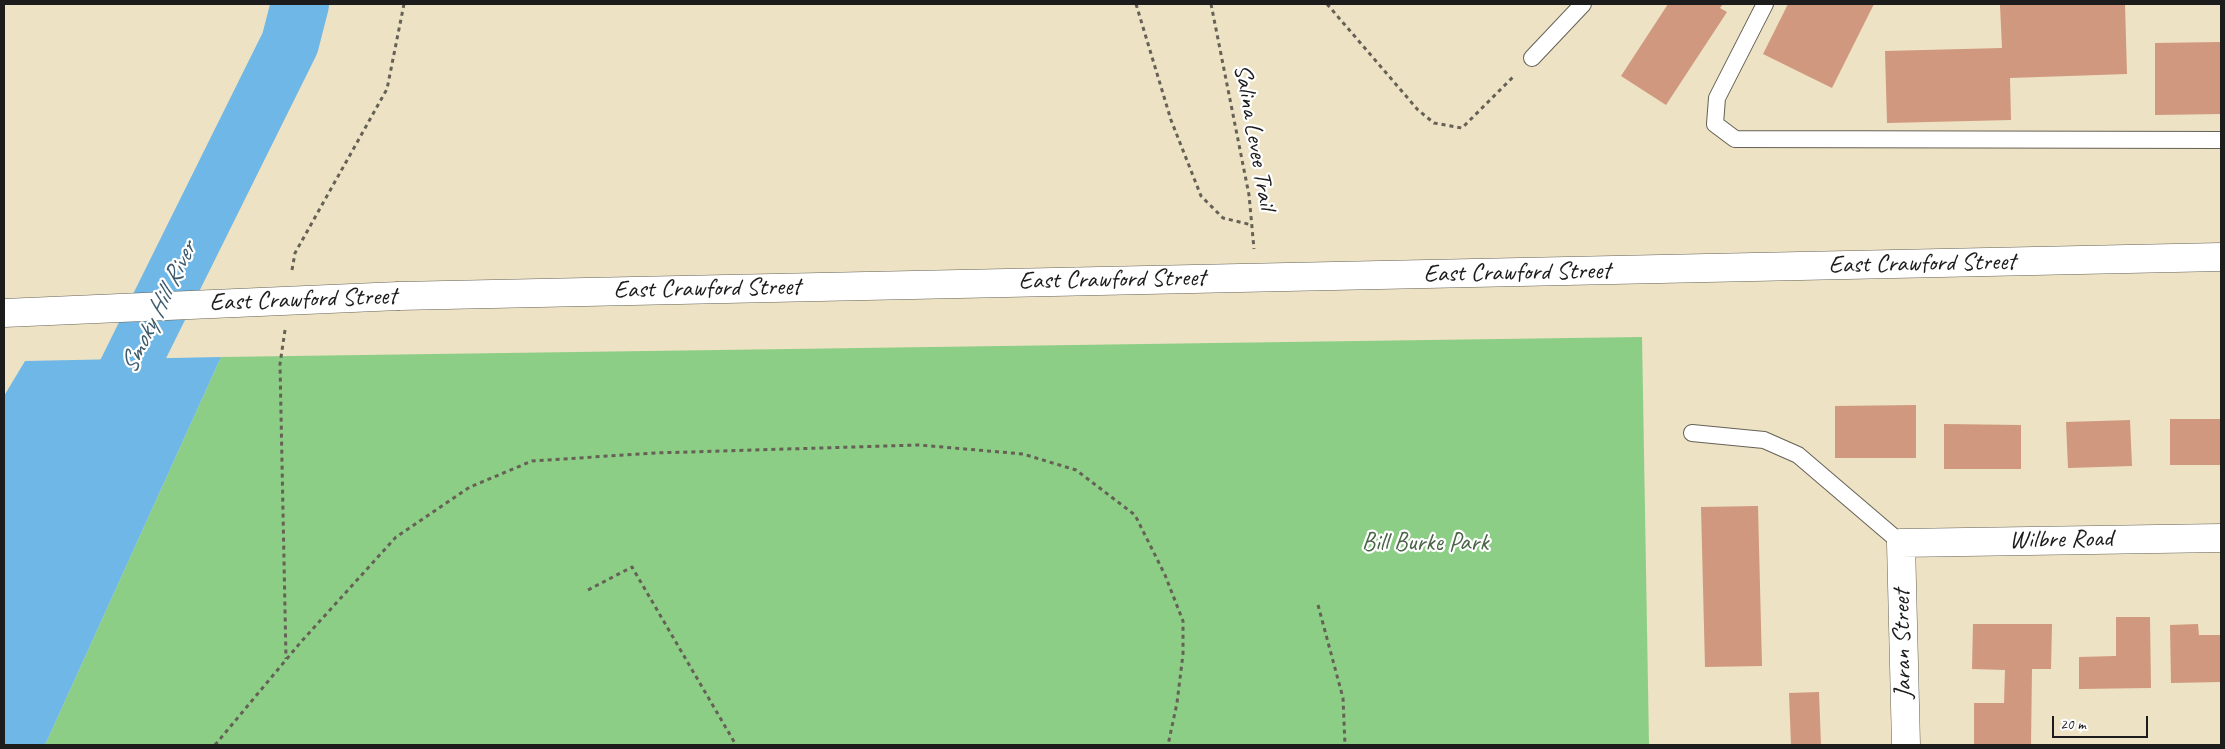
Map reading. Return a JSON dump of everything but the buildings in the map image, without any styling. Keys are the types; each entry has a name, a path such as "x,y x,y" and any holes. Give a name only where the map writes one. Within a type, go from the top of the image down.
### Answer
{"street":[{"name":"East Crawford Street","path":"4,313 399,296 2221,257"},
{"name":"Wilbre Road","path":"1901,543 2221,538"},
{"name":"Jaran Street","path":"1901,543 1906,745"}],"lane":[{"path":"1532,58 1582,4"},
{"path":"1766,4 1717,98 1715,124 1735,139 2221,140"},
{"path":"1692,433 1764,440 1798,455 1901,543"}],"path":[{"path":"1136,4 1172,120 1201,196 1224,218 1252,225"},
{"name":"Salina Levee Trail","path":"1211,4 1249,195 1256,277"},
{"path":"1327,4 1418,110 1434,123 1462,128 1532,58"},
{"path":"215,745 300,643 396,537 470,487 532,461 655,453 919,445 1023,454 1076,470 1135,515 1165,575 1183,621 1183,654 1178,703 1168,745"},
{"path":"588,590 632,567 736,745"},
{"path":"1318,605 1342,698 1345,745"}],"green space":[{"name":"Bill Burke Park","path":"1642,337 1649,745 45,745 221,357"}],"water":[{"path":"221,357 45,745 4,745 4,396 25,361"}],"waterway":[{"name":"Smoky Hill River","path":"98,430 290,43 300,4"}]}
